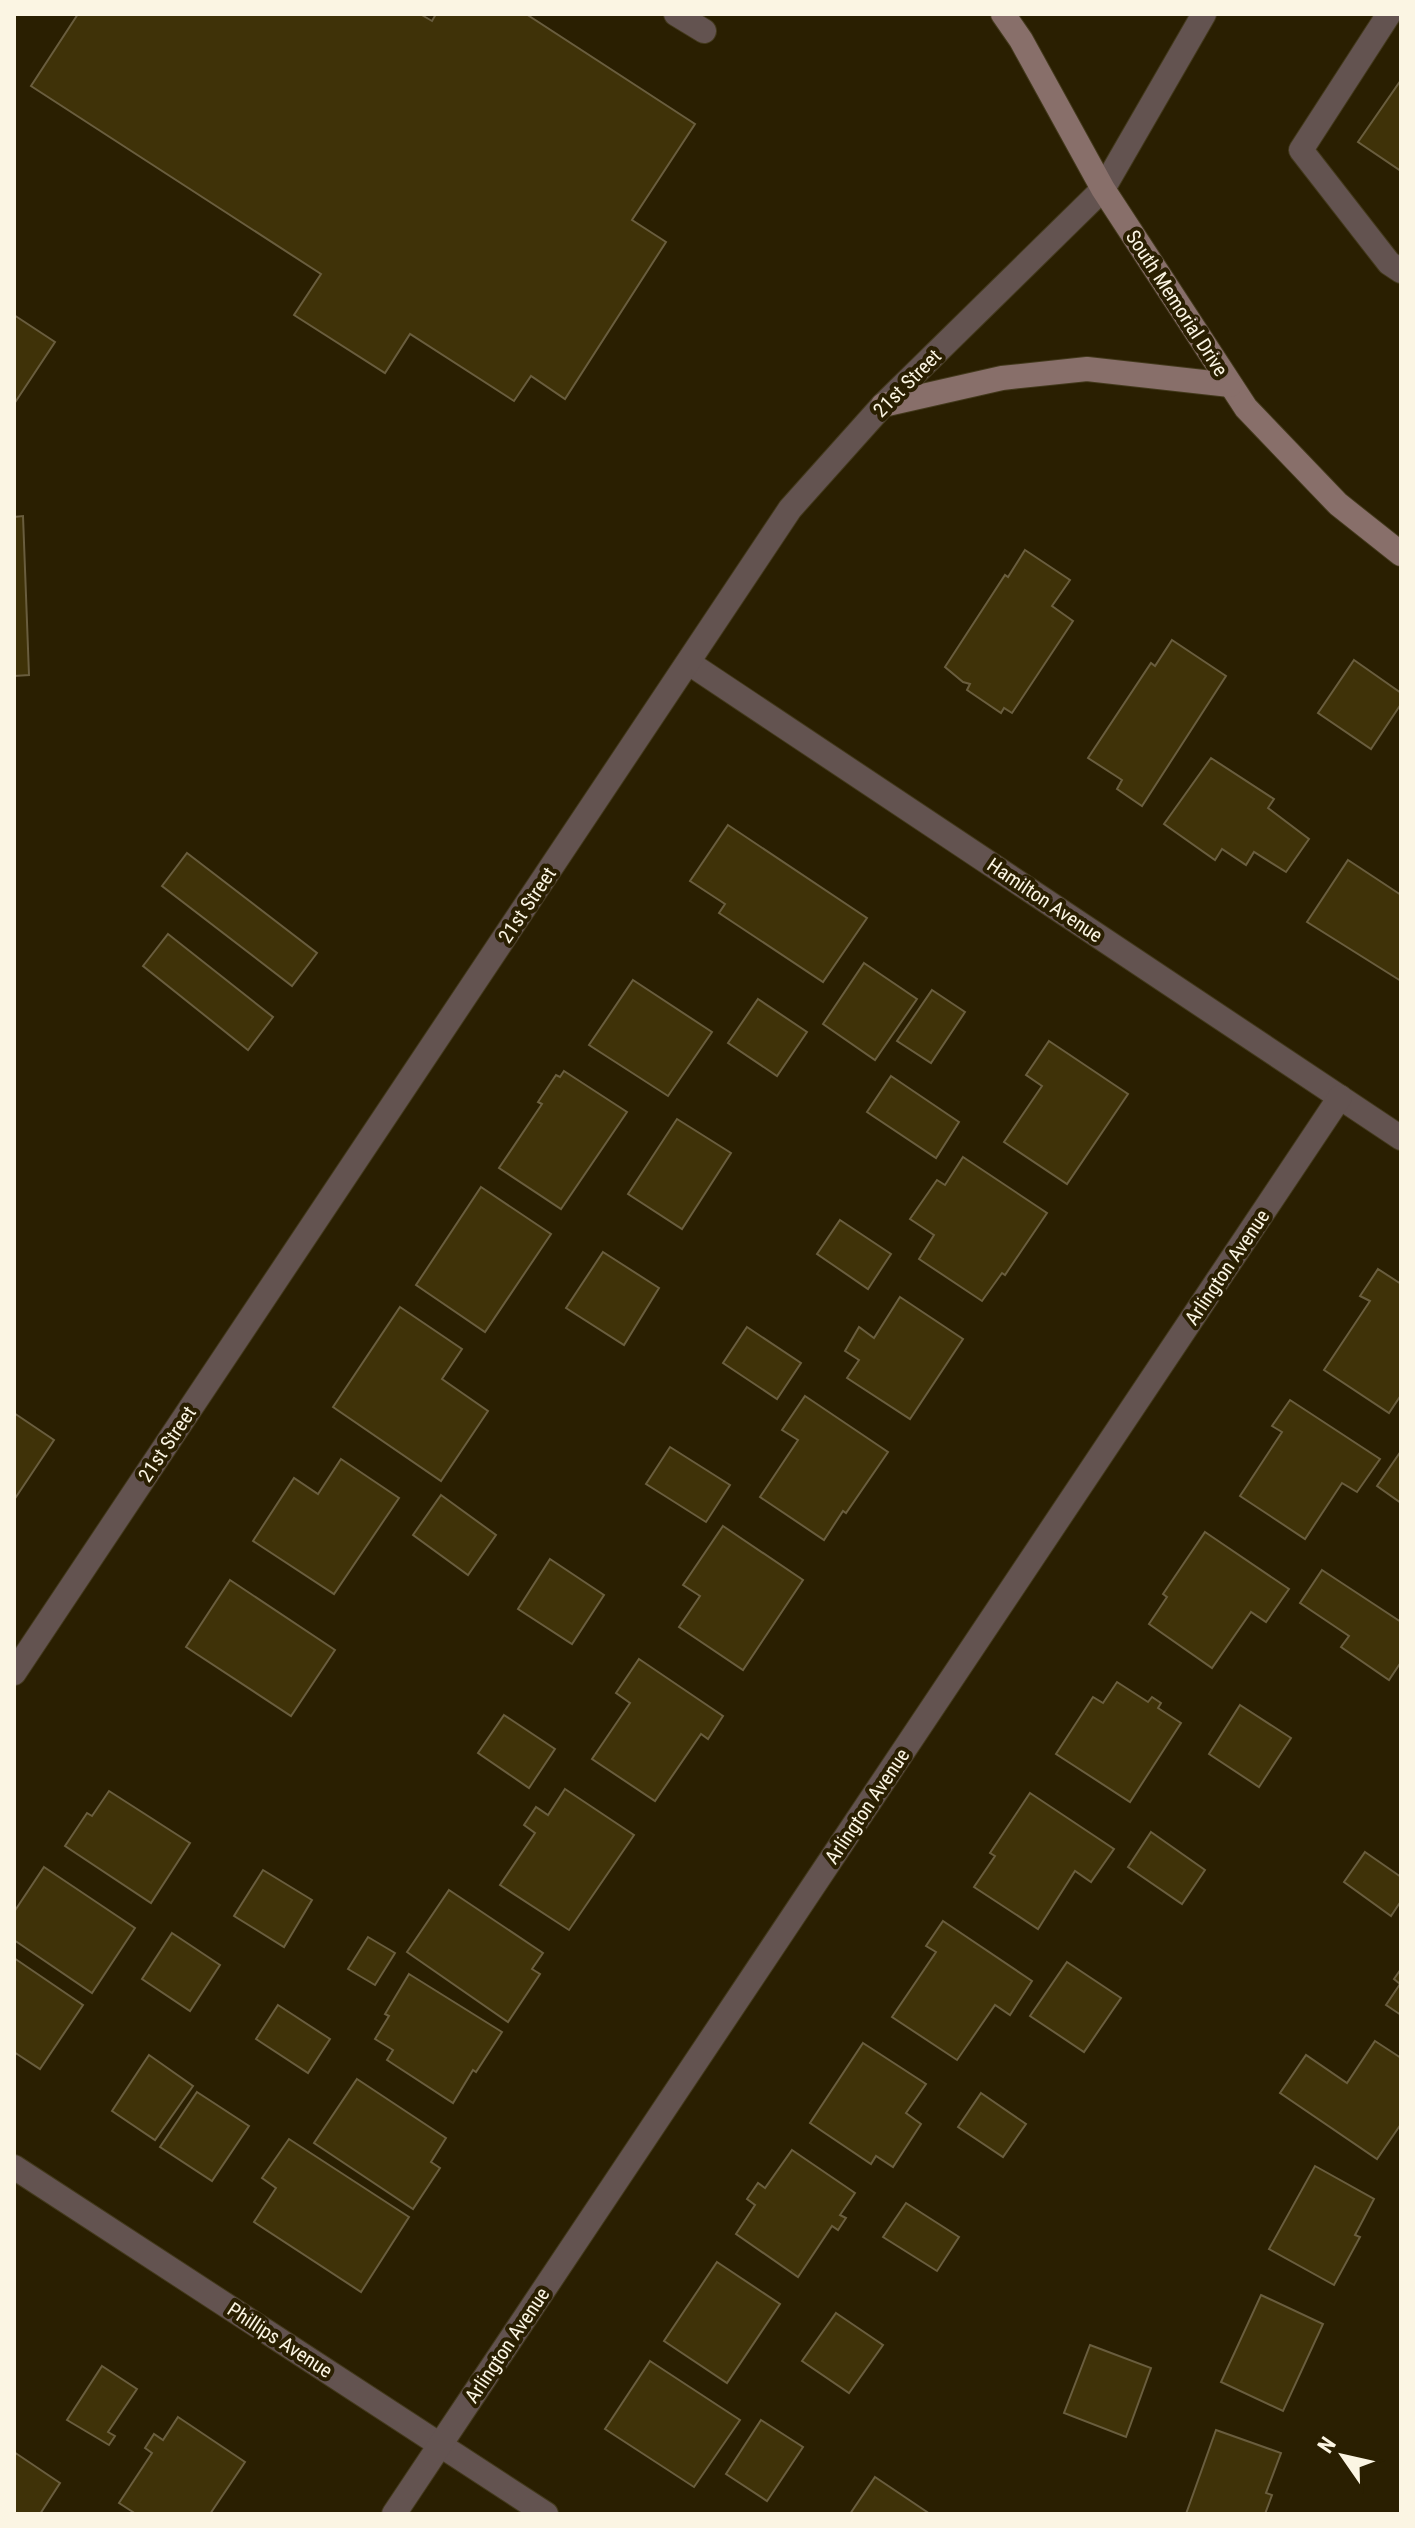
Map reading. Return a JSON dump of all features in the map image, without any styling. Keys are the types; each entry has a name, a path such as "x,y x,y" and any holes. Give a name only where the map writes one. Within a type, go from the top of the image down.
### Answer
{"main road":[{"name":"South Memorial Drive","path":"1003,14 1021,40 1103,189 1246,408 1338,504 1401,554"},
{"path":"883,405 1002,378 1087,369 1230,385"}],"street":[{"path":"676,14 704,31"},
{"name":"21st Street","path":"14,1673 790,509 883,405 1103,189 1204,14"},
{"path":"1389,14 1301,150 1389,263 1401,271"},
{"name":"Hamilton Avenue","path":"689,663 1401,1138"},
{"name":"Arlington Avenue","path":"394,2514 1340,1097"},
{"name":"Phillips Avenue","path":"14,2167 546,2514"}],"building":[{"path":"78,14 420,14 432,21 436,14 526,14 695,124 632,220 666,242 565,399 531,376 514,401 410,334 385,373 294,315 321,274 31,86"},
{"path":"1401,80 1401,171 1358,142"},
{"path":"14,315 55,342 14,404"},
{"path":"23,516 29,675 14,676 14,517"},
{"path":"1025,550 1070,580 1052,606 1073,621 1012,713 1004,708 1001,713 967,690 970,684 945,667"},
{"path":"1172,640 1226,676 1142,806 1117,789 1122,780 1088,758 1151,663 1155,666"},
{"path":"1354,660 1401,693 1401,704 1371,749 1318,713"},
{"path":"1211,758 1274,799 1268,808 1309,839 1286,872 1254,852 1246,865 1222,849 1215,860 1164,824"},
{"path":"728,825 867,918 823,982 719,913 725,904 690,881"},
{"path":"187,853 317,953 292,986 162,886"},
{"path":"1348,860 1401,895 1401,981 1307,922"},
{"path":"168,934 273,1017 248,1050 143,966"},
{"path":"864,963 917,999 875,1060 823,1024"},
{"path":"633,980 712,1032 668,1096 589,1045"},
{"path":"932,990 965,1012 931,1063 897,1041"},
{"path":"758,999 807,1032 777,1076 728,1043"},
{"path":"1049,1041 1128,1094 1067,1184 1004,1142 1042,1086 1026,1075"},
{"path":"564,1071 627,1112 561,1209 499,1168 542,1104 538,1102 556,1075 560,1077"},
{"path":"891,1076 959,1122 936,1158 867,1112"},
{"path":"677,1119 731,1153 682,1229 628,1194"},
{"path":"963,1157 1047,1213 1005,1275 1002,1273 982,1301 919,1259 934,1235 910,1219 937,1180 945,1185"},
{"path":"481,1187 551,1234 485,1332 416,1285"},
{"path":"840,1220 891,1254 868,1289 817,1254"},
{"path":"603,1252 659,1288 624,1345 566,1308"},
{"path":"1378,1269 1401,1284 1401,1395 1389,1413 1324,1370 1370,1301 1360,1296"},
{"path":"900,1297 963,1339 910,1419 847,1378 859,1360 845,1351 859,1327 874,1338"},
{"path":"400,1307 462,1349 442,1379 488,1411 441,1481 333,1407"},
{"path":"747,1327 801,1363 777,1399 723,1363"},
{"path":"805,1396 888,1452 824,1540 760,1497 798,1440 782,1430"},
{"path":"1290,1400 1380,1459 1357,1492 1342,1483 1305,1539 1240,1496 1282,1432 1272,1426"},
{"path":"14,1413 54,1440 14,1500"},
{"path":"670,1447 730,1485 706,1522 646,1484"},
{"path":"1401,1451 1401,1503 1377,1486"},
{"path":"341,1459 399,1498 334,1594 253,1541 294,1478 318,1494"},
{"path":"441,1495 496,1535 468,1575 413,1535"},
{"path":"723,1526 803,1580 743,1670 679,1627 700,1596 683,1585"},
{"path":"1205,1532 1289,1589 1266,1622 1251,1612 1212,1668 1149,1624 1167,1597 1163,1594"},
{"path":"550,1559 604,1595 572,1644 518,1609"},
{"path":"1322,1570 1401,1622 1401,1662 1389,1680 1341,1647 1349,1636 1300,1603"},
{"path":"230,1580 335,1650 291,1716 186,1647"},
{"path":"639,1659 723,1716 708,1739 701,1734 655,1801 592,1759 630,1703 616,1693"},
{"path":"1117,1682 1148,1702 1152,1697 1161,1703 1158,1708 1181,1723 1130,1802 1056,1754 1093,1697 1103,1703"},
{"path":"1240,1705 1291,1738 1259,1787 1209,1754"},
{"path":"504,1715 555,1749 529,1788 478,1753"},
{"path":"565,1789 634,1835 569,1930 500,1885 535,1833 524,1825 536,1807 548,1815"},
{"path":"109,1791 190,1843 151,1903 65,1846 87,1813 92,1816"},
{"path":"1030,1793 1114,1849 1091,1882 1075,1871 1038,1929 974,1887 995,1856 990,1853"},
{"path":"1151,1832 1205,1870 1182,1904 1128,1867"},
{"path":"1365,1852 1401,1877 1401,1901 1391,1916 1344,1882"},
{"path":"44,1867 135,1928 92,1993 14,1940 14,1912"},
{"path":"263,1870 312,1900 284,1947 234,1916"},
{"path":"449,1890 543,1953 532,1969 540,1974 508,2022 407,1952"},
{"path":"943,1921 1032,1981 1010,2015 995,2005 957,2060 892,2017 936,1952 926,1946"},
{"path":"172,1933 220,1965 190,2011 142,1979"},
{"path":"368,1937 395,1953 375,1985 348,1969"},
{"path":"14,1958 83,2005 40,2069 14,2052"},
{"path":"1067,1962 1121,1998 1084,2052 1030,2016"},
{"path":"1401,1969 1401,2015 1386,2005 1400,1984 1394,1979"},
{"path":"409,1974 502,2032 453,2103 387,2060 393,2050 375,2039 389,2016 385,2014"},
{"path":"278,2005 330,2039 308,2073 256,2039"},
{"path":"1375,2041 1401,2058 1401,2124 1377,2159 1280,2093 1306,2055 1347,2083"},
{"path":"863,2043 926,2084 906,2113 921,2124 893,2167 876,2156 871,2164 810,2123"},
{"path":"149,2055 193,2086 155,2140 112,2111"},
{"path":"357,2079 446,2138 431,2162 440,2168 413,2209 314,2143"},
{"path":"197,2092 249,2126 212,2181 160,2147"},
{"path":"981,2093 1026,2124 1003,2157 958,2127"},
{"path":"289,2139 409,2217 361,2292 254,2222 276,2188 262,2178"},
{"path":"792,2150 855,2193 840,2215 846,2218 838,2230 832,2226 798,2277 736,2234 755,2205 747,2199 758,2183 765,2188"},
{"path":"1315,2166 1374,2199 1355,2235 1360,2237 1334,2285 1269,2249"},
{"path":"906,2203 959,2237 937,2271 883,2237"},
{"path":"717,2262 780,2304 727,2383 664,2341"},
{"path":"1261,2295 1323,2324 1283,2411 1221,2382"},
{"path":"836,2313 883,2345 849,2393 802,2361"},
{"path":"1090,2345 1151,2368 1126,2437 1064,2413"},
{"path":"650,2361 740,2420 694,2487 605,2429"},
{"path":"102,2366 137,2389 108,2432 115,2436 109,2445 67,2420"},
{"path":"178,2417 245,2462 210,2514 136,2514 119,2503 152,2453 145,2448 154,2434 163,2440"},
{"path":"761,2420 803,2447 767,2501 726,2474"},
{"path":"1216,2430 1281,2453 1266,2493 1272,2495 1265,2514 1186,2514"},
{"path":"14,2452 60,2483 40,2514 14,2514"},
{"path":"875,2477 930,2514 850,2514"}]}
